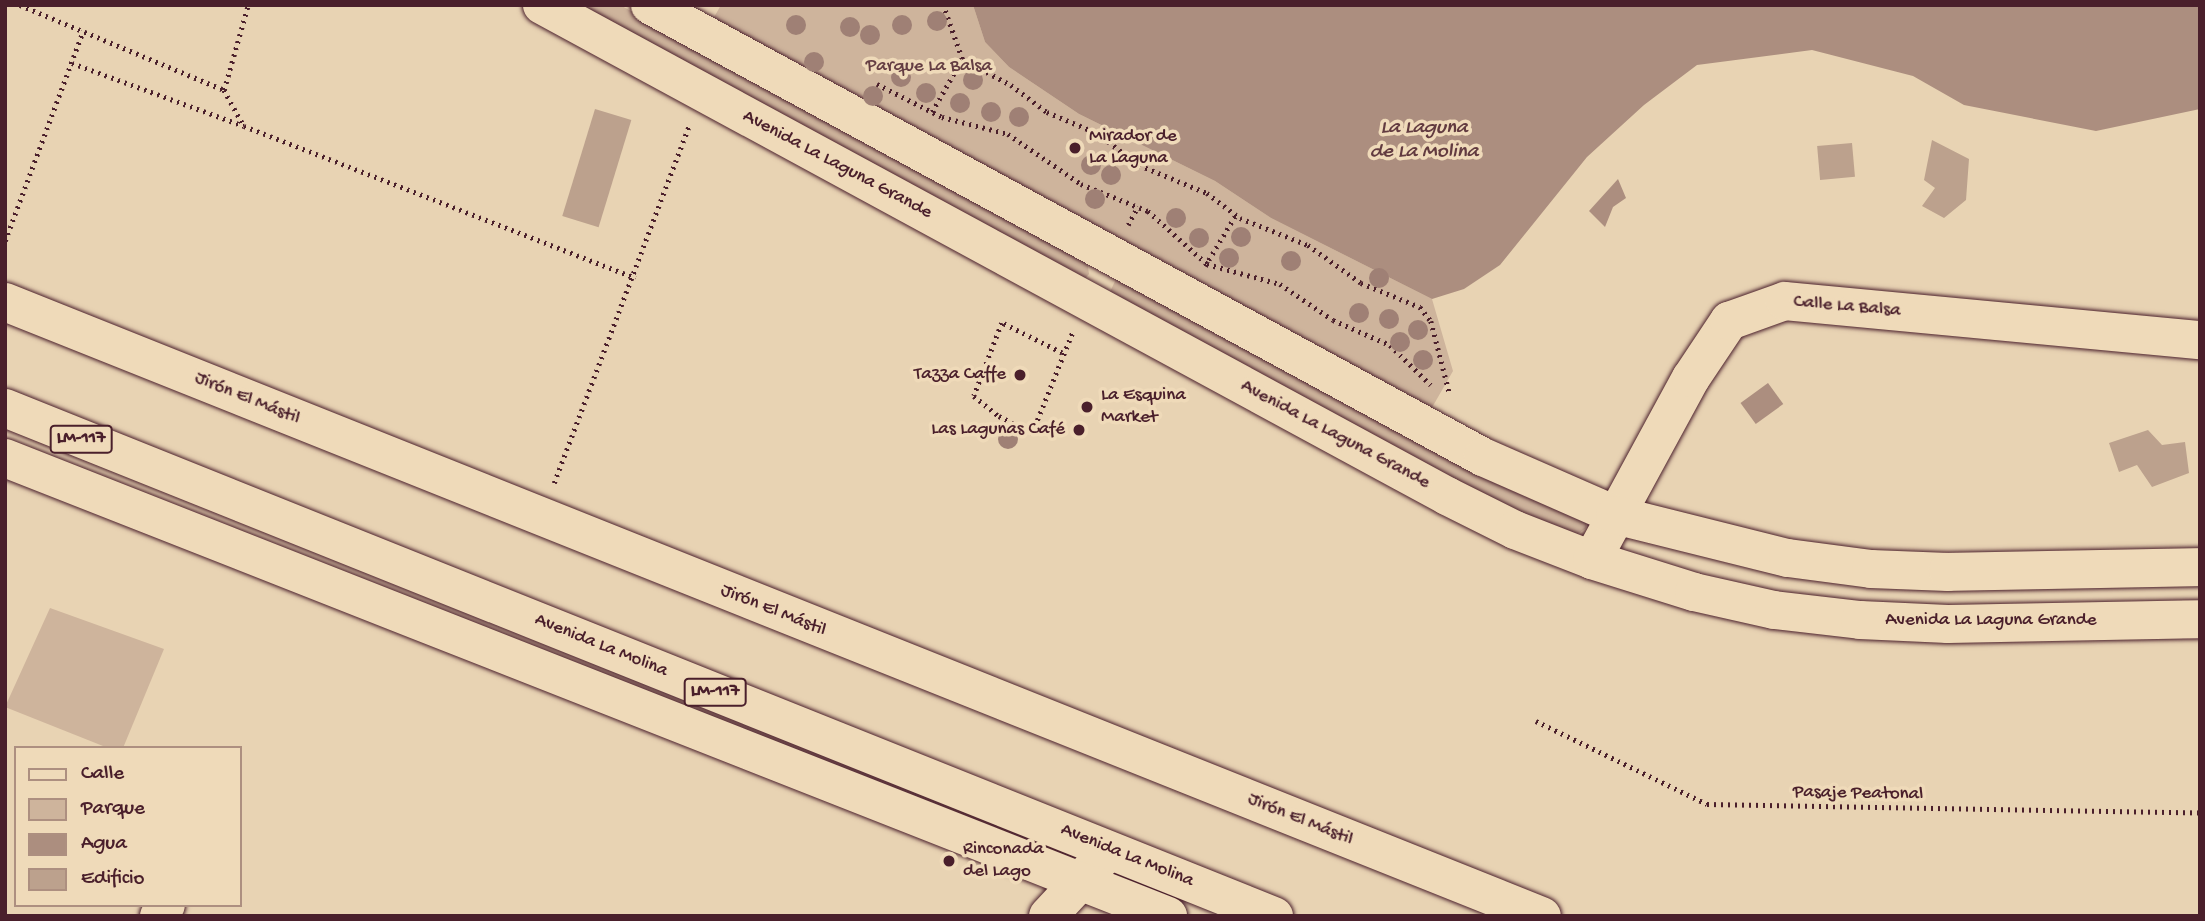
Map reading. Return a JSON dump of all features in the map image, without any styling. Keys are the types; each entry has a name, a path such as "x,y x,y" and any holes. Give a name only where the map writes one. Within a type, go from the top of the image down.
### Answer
{"street":[{"name":"Avenida La Laguna Grande","path":"542,5 1447,496 1515,530 1592,560 1694,592 1774,610 1860,620 1948,624 2200,619"},
{"path":"650,5 914,147 1198,280 1483,457 1615,515 1776,556 1871,569 1948,572 2200,567"},
{"name":"Calle La Balsa","path":"1592,560 1691,378 1729,321 1785,301 2200,340"},
{"name":"Jirón El Mástil","path":"5,302 540,518 1542,916"},
{"name":"Avenida La Molina","path":"5,408 1274,916"},
{"name":"Avenida La Molina","path":"5,458 1082,880 1122,907 1168,916"},
{"path":"156,469 371,601"},
{"path":"1048,916 1110,849"},
{"path":"1122,907 1159,869"}],"path":[{"path":"20,5 225,90 244,126"},
{"path":"225,90 248,5"},
{"path":"943,5 962,60 1011,85 1047,112 1097,133 1139,165 1207,193 1235,215 1287,234 1360,284 1420,307 1431,321 1447,394"},
{"path":"5,241 83,31"},
{"path":"914,147 962,60"},
{"path":"72,63 244,126 635,278"},
{"path":"871,81 932,113 1008,134 1082,184 1148,212 1198,280"},
{"path":"540,518 635,278 701,91"},
{"path":"1198,280 1235,215"},
{"path":"1198,280 1280,284 1333,320 1390,345 1426,382 1459,400"},
{"path":"1062,353 1002,323 974,396 999,416 1032,433 1062,353 1079,321"},
{"name":"Pasaje Peatonal","path":"1536,721 1707,804 2200,813"}],"green space":[{"path":"575,5 620,5 1087,260 1089,274 1084,280"},
{"name":"Parque La Balsa","path":"721,5 973,5 985,42 1009,67 1079,114 1215,181 1271,218 1432,299 1453,371 1430,411 713,19"},
{"path":"1116,279 1586,521 1586,528 1575,536 1518,514 1110,292"},
{"path":"50,608 164,649 124,746 103,746 5,707"}],"water":[{"name":"La Laguna de La Molina","path":"973,5 2200,5 2200,109 2096,131 1964,105 1913,76 1812,50 1697,65 1644,105 1587,157 1500,265 1464,289 1432,299 1271,218 1215,181 1079,114 1009,67 985,42"},
{"path":"1618,179 1626,198 1613,207 1605,227 1589,211"},
{"path":"1768,383 1783,404 1756,424 1740,403"}],"building":[{"path":"595,109 631,120 599,227 562,216"},
{"path":"1932,140 1969,159 1966,200 1944,218 1922,206 1935,188 1924,180"},
{"path":"1852,143 1855,177 1820,180 1817,146"},
{"path":"2148,430 2162,445 2185,442 2189,473 2152,487 2137,465 2119,472 2109,443"}],"place":[{"name":"Mirador de La Laguna","path":"1075,148"},
{"name":"Tazza Caffe","path":"1020,375"},
{"name":"La Esquina Market","path":"1087,407"},
{"name":"Las Lagunas Café","path":"1079,430"},
{"name":"Rinconada del Lago","path":"949,861"}]}
